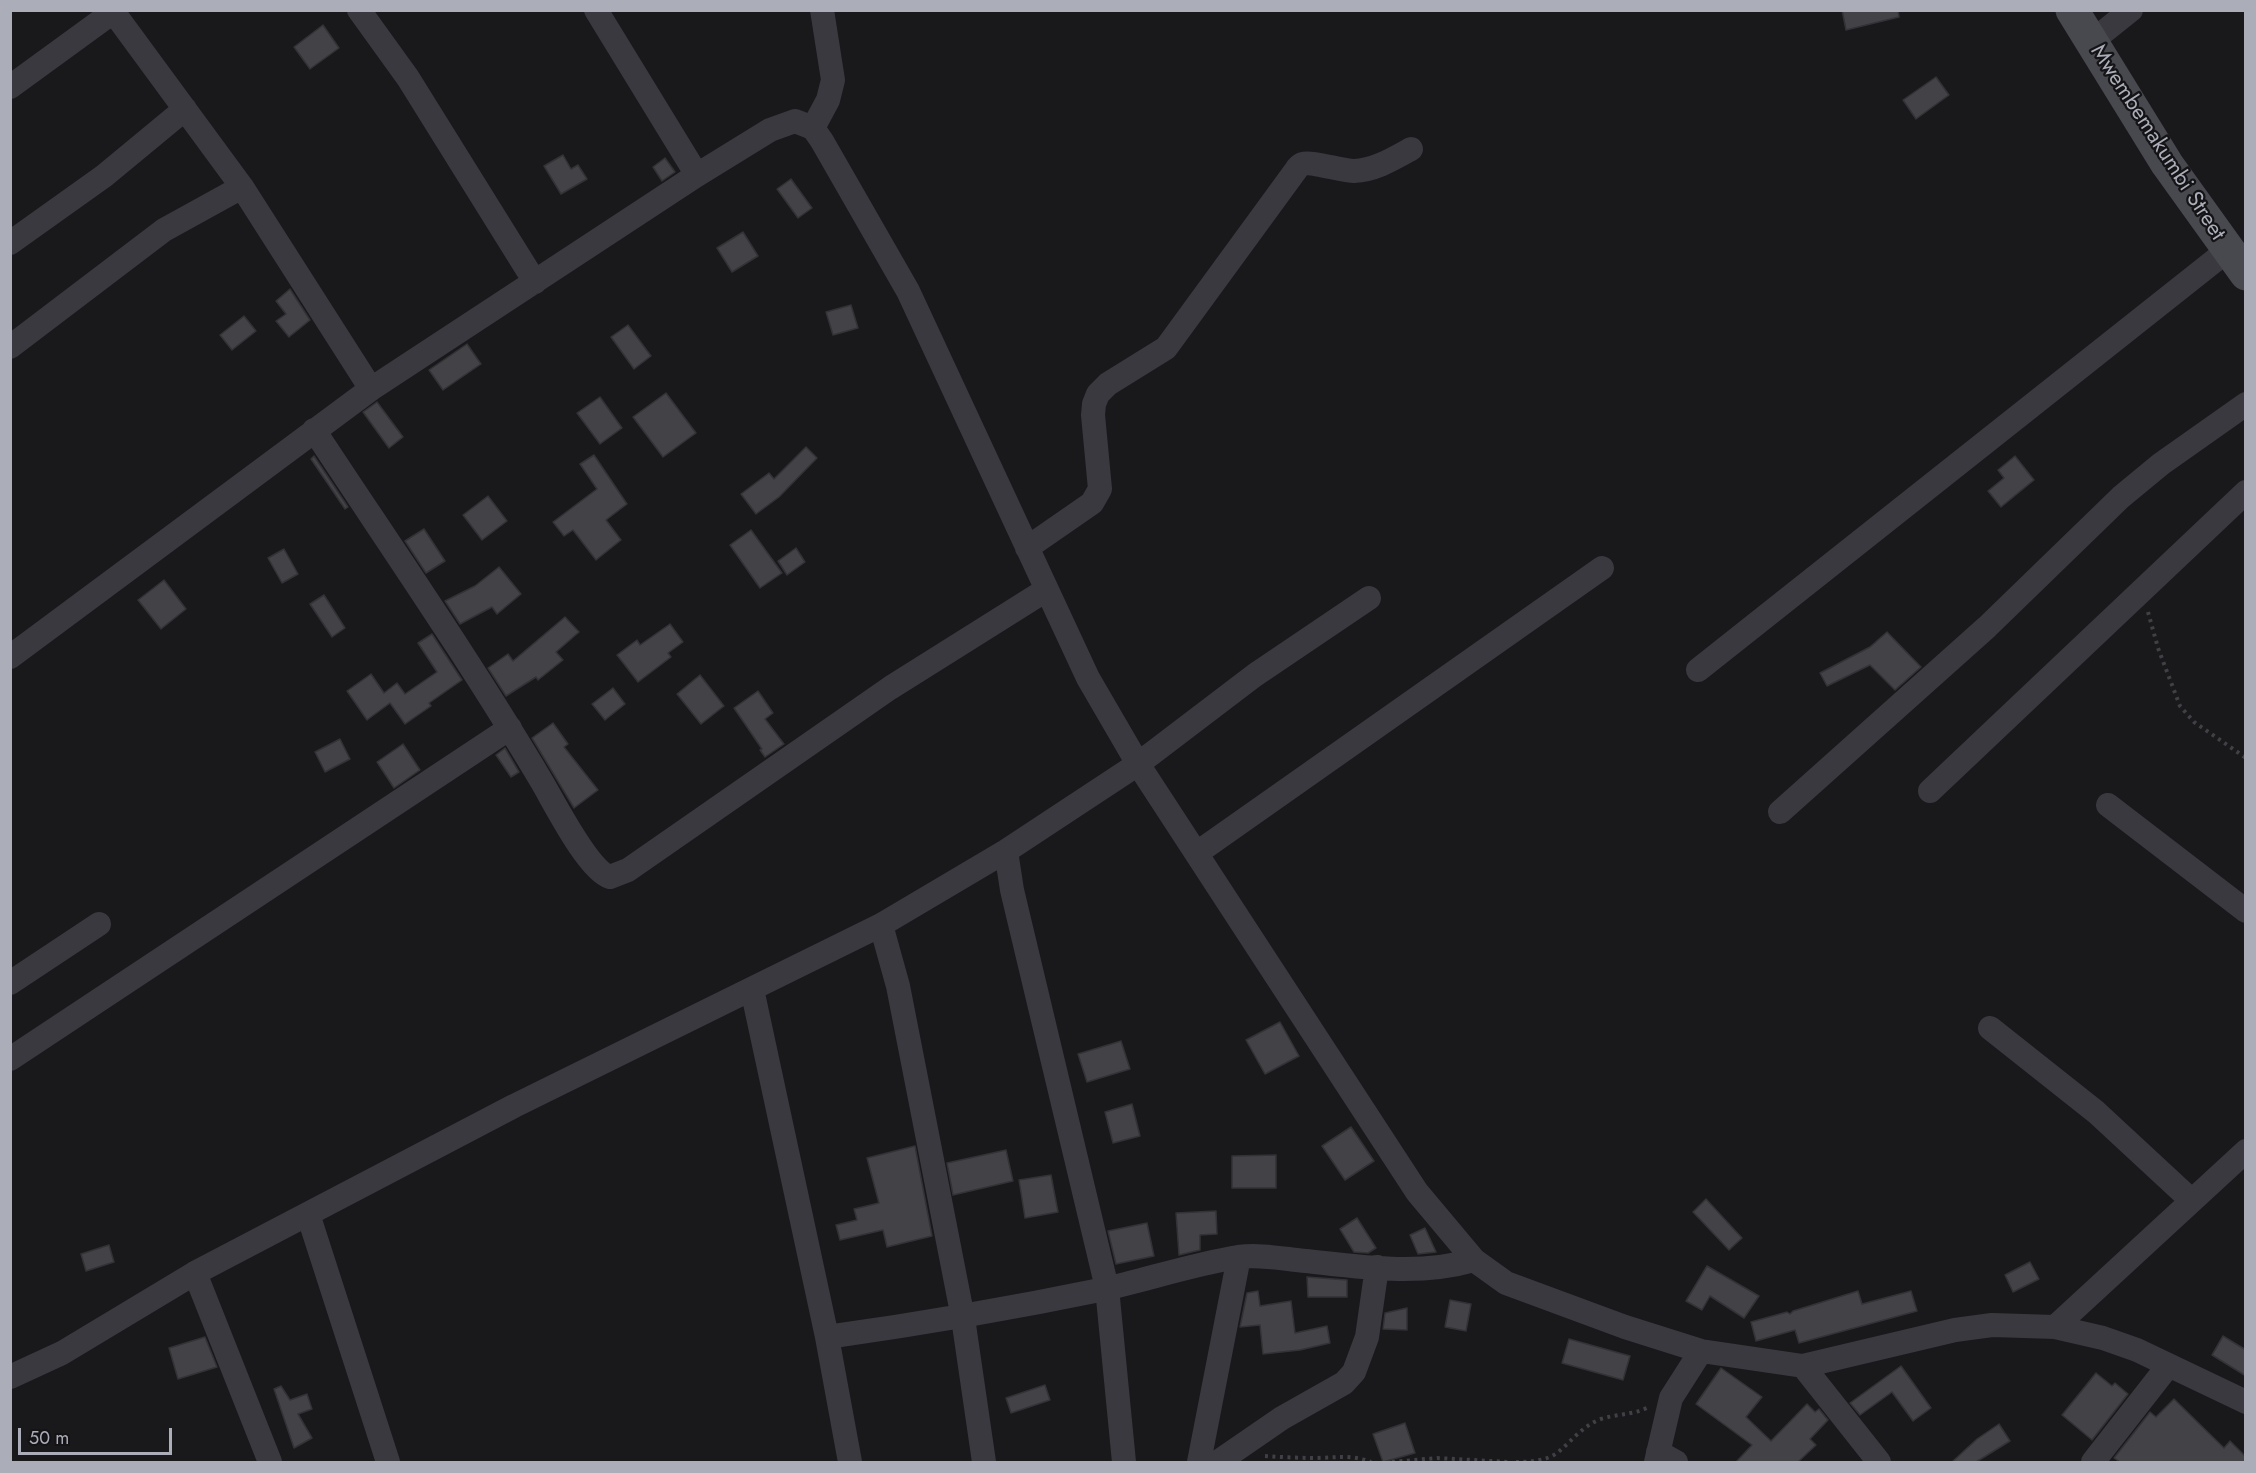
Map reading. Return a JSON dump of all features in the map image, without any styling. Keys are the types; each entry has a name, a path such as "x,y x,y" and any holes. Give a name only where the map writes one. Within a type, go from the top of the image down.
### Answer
{"street":[{"path":"360,10 408,78 536,282"},
{"path":"596,10 697,175"},
{"name":"Mwembemakumbi Street","path":"2072,10 2167,164 2237,262"},
{"path":"2091,42 2131,10"},
{"path":"10,87 112,11 242,187 371,388"},
{"path":"813,128 828,99 833,80 825,12"},
{"path":"10,243 104,176 185,110"},
{"path":"10,657 371,388 697,175 770,130 795,121 813,128 908,291 1088,678 1138,764 1417,1192 1474,1260 1506,1283 1701,1352 1803,1366 1955,1330 1992,1325 2055,1327 2103,1338 2137,1350 2246,1402"},
{"path":"1027,548 1092,503 1100,489 1093,415 1098,394 1108,384 1166,348 1296,170 1302,164 1310,163 1354,171 1375,168 1411,149"},
{"path":"10,347 164,230 242,187"},
{"path":"1698,670 2237,262"},
{"path":"1780,812 1987,627 2121,497 2161,464 2246,404"},
{"path":"314,430 510,728 584,852 602,875 610,878 628,870 890,688 1046,590"},
{"path":"1930,791 2246,492"},
{"path":"1197,853 1602,568"},
{"path":"10,1377 62,1353 195,1273 514,1106 881,925 1006,851 1138,764 1255,675 1369,598"},
{"path":"10,1059 510,728"},
{"path":"2108,805 2246,911"},
{"path":"1006,851 1012,890 1107,1288 1124,1462"},
{"path":"10,983 99,924"},
{"path":"881,925 898,986 963,1317 984,1462"},
{"path":"752,989 827,1337 850,1462"},
{"path":"1990,1028 2096,1112 2191,1200"},
{"path":"2055,1327 2246,1151"},
{"path":"308,1214 388,1462"},
{"path":"827,1337 963,1317 1107,1288 1239,1257 1270,1256 1377,1267 1428,1268 1453,1266 1474,1260"},
{"path":"1200,1462 1239,1257"},
{"path":"1225,1458 1282,1418 1344,1383 1354,1372 1367,1338 1377,1267"},
{"path":"195,1273 270,1462"},
{"path":"1663,1459 1671,1398 1701,1352"},
{"path":"1803,1366 1879,1462"},
{"path":"2092,1462 2168,1366"}],"path":[{"path":"2142,591 2158,648 2180,706 2194,722 2246,758"},
{"path":"1516,1462 1533,1462 1556,1454 1581,1429 1602,1418 1633,1414 1671,1398"},
{"path":"1225,1458 1338,1456 1361,1458 1371,1462"},
{"path":"1392,1462 1437,1458 1509,1462"}],"building":[{"path":"1842,10 1898,10 1899,17 1846,30"},
{"path":"323,25 339,48 310,69 294,47"},
{"path":"1936,77 1949,95 1916,119 1903,100"},
{"path":"563,155 571,169 578,165 587,179 561,194 544,166"},
{"path":"665,158 675,172 662,181 653,167"},
{"path":"791,179 812,208 798,218 777,189"},
{"path":"743,232 758,256 732,272 717,248"},
{"path":"290,289 310,320 289,337 276,321 286,314 276,301"},
{"path":"851,305 858,328 833,335 826,312"},
{"path":"244,316 256,331 232,350 220,335"},
{"path":"628,325 651,356 634,369 611,337"},
{"path":"467,344 481,364 443,390 429,370"},
{"path":"666,393 696,433 663,457 633,417"},
{"path":"600,397 622,428 600,444 577,413"},
{"path":"377,402 403,437 389,448 363,412"},
{"path":"806,447 817,458 779,497 756,514 741,494 769,473 774,479"},
{"path":"594,455 627,504 606,520 621,540 596,560 573,530 564,536 553,522 597,489 580,464"},
{"path":"314,456 348,507 345,509 311,459"},
{"path":"2015,456 2034,480 2001,507 1988,491 2004,478 1998,470"},
{"path":"488,496 507,521 482,540 463,515"},
{"path":"424,529 445,561 426,573 405,541"},
{"path":"751,530 782,573 760,588 730,545"},
{"path":"796,548 805,562 787,575 778,561"},
{"path":"284,549 298,574 282,583 268,558"},
{"path":"499,567 521,594 497,614 492,607 460,624 445,601 475,586"},
{"path":"164,580 186,609 161,629 138,600"},
{"path":"324,595 345,628 332,637 310,604"},
{"path":"565,617 579,632 556,652 563,660 538,680 536,677 506,696 488,668 508,654 513,661"},
{"path":"670,624 683,642 668,653 671,657 638,682 617,655 637,640 640,645"},
{"path":"1887,632 1921,667 1895,690 1870,665 1827,686 1820,673 1870,647"},
{"path":"432,634 462,680 429,703 431,706 405,724 390,703 367,720 347,691 371,674 384,693 397,683 405,694 437,672 418,643"},
{"path":"700,675 724,706 701,724 677,694"},
{"path":"613,688 625,704 605,720 592,704"},
{"path":"758,691 773,713 765,719 784,744 765,757 734,708"},
{"path":"553,723 568,744 564,747 598,790 574,808 532,738"},
{"path":"340,739 350,759 325,772 315,752"},
{"path":"403,744 420,770 394,788 377,762"},
{"path":"505,748 519,772 511,777 496,755"},
{"path":"1280,1022 1299,1056 1265,1074 1246,1040"},
{"path":"1121,1041 1130,1069 1087,1082 1078,1054"},
{"path":"1132,1104 1140,1136 1113,1143 1105,1112"},
{"path":"1351,1127 1374,1161 1345,1180 1322,1146"},
{"path":"915,1146 932,1236 887,1247 883,1230 840,1240 836,1225 857,1220 854,1209 879,1203 867,1158"},
{"path":"1006,1150 1013,1181 953,1195 947,1163"},
{"path":"1276,1155 1276,1188 1232,1188 1232,1156"},
{"path":"1051,1175 1058,1212 1025,1218 1019,1180"},
{"path":"1706,1199 1742,1238 1729,1250 1693,1212"},
{"path":"1216,1211 1217,1234 1200,1235 1200,1250 1179,1255 1176,1213"},
{"path":"1357,1218 1376,1248 1368,1253 1354,1252 1340,1229"},
{"path":"1147,1223 1154,1256 1116,1264 1108,1231"},
{"path":"1425,1228 1436,1252 1418,1254 1410,1235"},
{"path":"109,1245 114,1262 86,1271 81,1254"},
{"path":"2030,1262 2039,1279 2013,1292 2005,1275"},
{"path":"1707,1266 1759,1296 1744,1318 1710,1296 1702,1310 1686,1301"},
{"path":"1307,1277 1347,1280 1347,1297 1308,1297"},
{"path":"1258,1291 1260,1306 1291,1301 1295,1333 1327,1326 1330,1343 1300,1350 1263,1354 1260,1325 1240,1327 1247,1293"},
{"path":"1858,1291 1862,1304 1911,1291 1917,1311 1799,1343 1795,1330 1756,1341 1751,1322 1787,1312 1790,1314 1793,1311"},
{"path":"1450,1300 1471,1304 1466,1331 1445,1327"},
{"path":"1407,1308 1407,1330 1383,1329 1385,1313"},
{"path":"2223,1336 2246,1350 2246,1376 2212,1355"},
{"path":"205,1337 217,1367 178,1379 169,1348"},
{"path":"1569,1339 1630,1356 1623,1380 1562,1363"},
{"path":"1901,1366 1931,1408 1913,1421 1892,1392 1860,1415 1850,1403"},
{"path":"1721,1368 1762,1397 1746,1417 1771,1441 1807,1404 1815,1412 1819,1409 1828,1420 1810,1439 1816,1445 1798,1462 1736,1462 1752,1445 1696,1404"},
{"path":"2096,1373 2112,1386 2115,1383 2128,1394 2092,1440 2062,1415"},
{"path":"1045,1385 1050,1400 1011,1413 1006,1398"},
{"path":"281,1386 290,1400 307,1394 312,1409 298,1414 312,1438 294,1448 274,1389"},
{"path":"2174,1399 2224,1448 2230,1441 2246,1457 2246,1462 2120,1462 2114,1458 2150,1412 2156,1417"},
{"path":"1405,1423 1415,1453 1383,1462 1373,1434"},
{"path":"1999,1424 2010,1441 1976,1462 1952,1462 1977,1439"}]}
